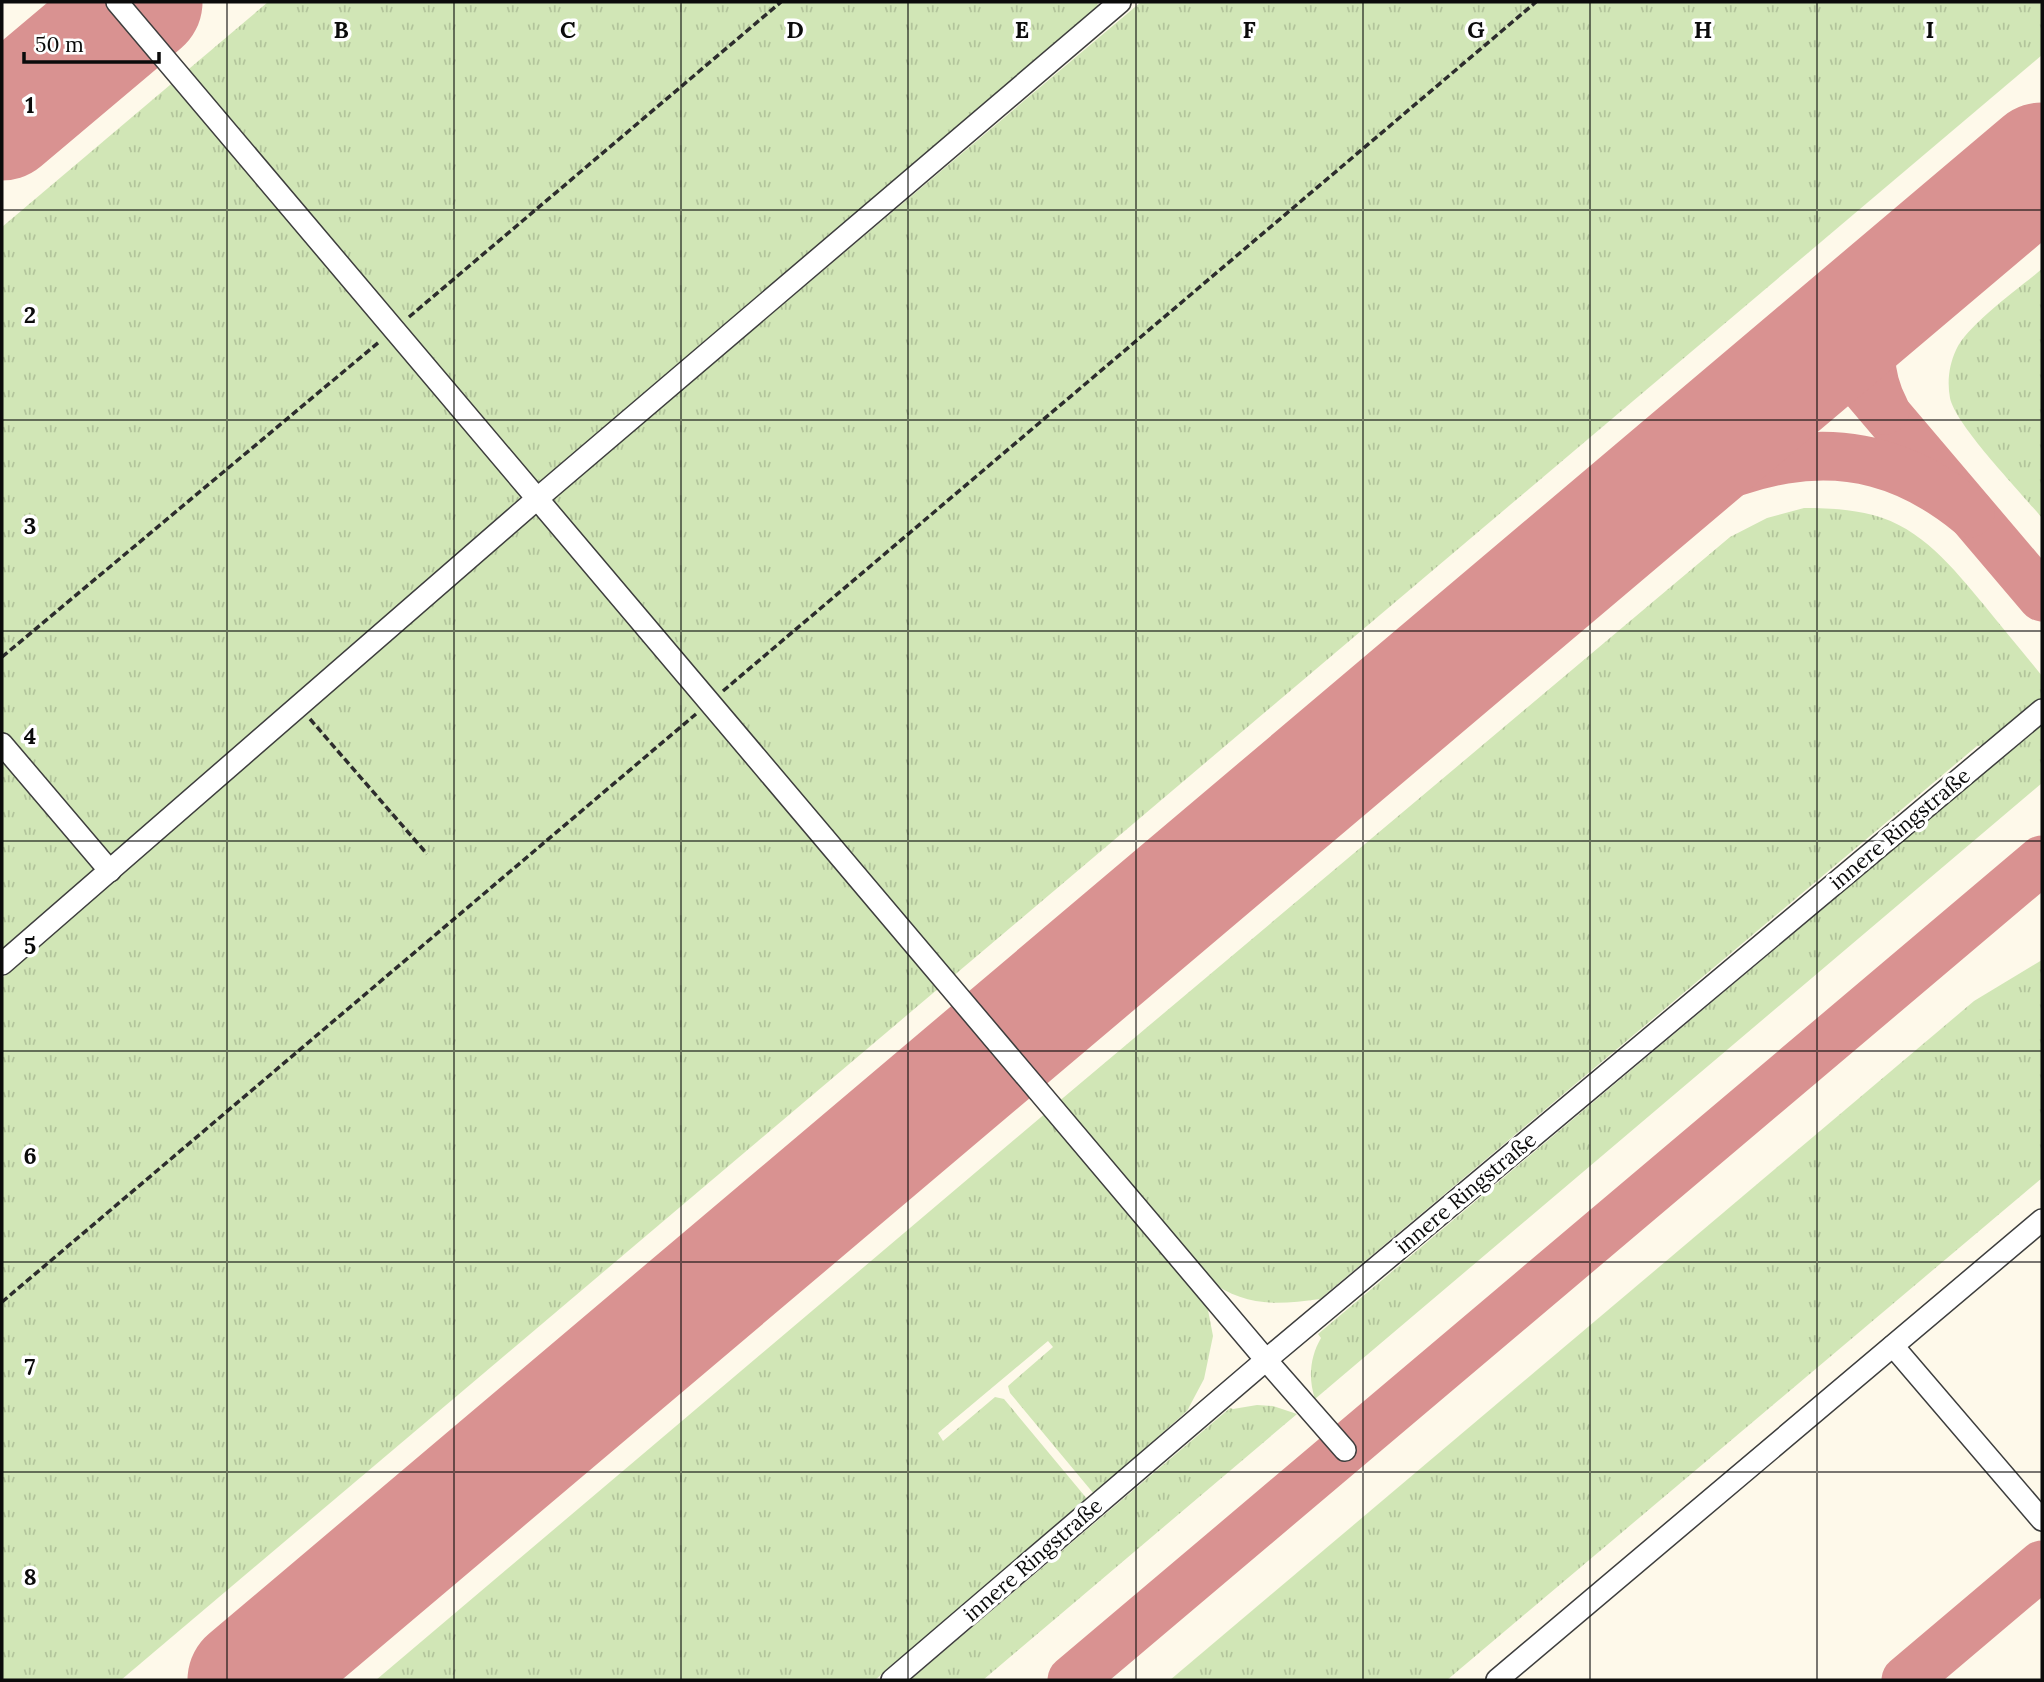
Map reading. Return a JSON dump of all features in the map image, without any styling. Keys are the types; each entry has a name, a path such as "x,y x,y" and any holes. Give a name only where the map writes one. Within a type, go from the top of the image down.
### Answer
{"lane":[{"path":"117,2 1345,1450"},
{"path":"2,964 1111,5"},
{"name":"innere Ringstraße","path":"892,1680 1266,1360 2042,710"},
{"path":"2,744 110,871"},
{"path":"1497,1680 2042,1220"},
{"path":"1893,1346 2042,1520"}],"path":[{"path":"2,1302 1536,2"},
{"path":"300,707 426,854"}],"green space":[{"path":"268,2 1097,2 1099,9 111,856 2,739 2,227"},
{"path":"1141,2 2042,2 2042,55 121,1680 2,1680 2,978 548,503"},
{"path":"2042,269 2042,518 1964,425 1950,398 1949,374 1956,350 1971,329"},
{"path":"1804,508 1839,509 1873,515 1907,529 1921,539 1960,577 2042,676 2042,700 1991,744 1977,746 1320,1299 1261,1302 1234,1295 1207,1279 1057,1103 1730,537 1767,518"},
{"path":"2042,724 2042,783 1315,1399 1311,1368 1321,1338 1318,1334"},
{"path":"2,752 96,868 2,950"},
{"path":"2042,960 2042,1178 1447,1680 1170,1680 1974,1001"},
{"path":"1047,1112 1193,1282 1208,1310 1213,1336 1204,1379 1187,1411 1094,1494 1010,1393 1008,1386 1053,1347 1048,1341 938,1433 943,1441 995,1397 1004,1399 1088,1500 875,1680 376,1680"},
{"path":"1273,1406 1297,1414 983,1680 910,1680 1230,1408"}],"taxiway":[{"path":"1885,410 1873,376 1872,344 1881,314 1900,284"},
{"path":"1828,345 2042,597"},
{"path":"1601,537 1647,511 1739,471 1784,459 1830,456 1876,463 1923,481 1970,513"},
{"path":"1072,1680 2042,860"},
{"path":"1906,1680 2042,1565"},
{"path":"263,1680 283,1650"}],"runway":[{"path":"2,120 142,2"},
{"path":"248,1680 2042,163"}]}
